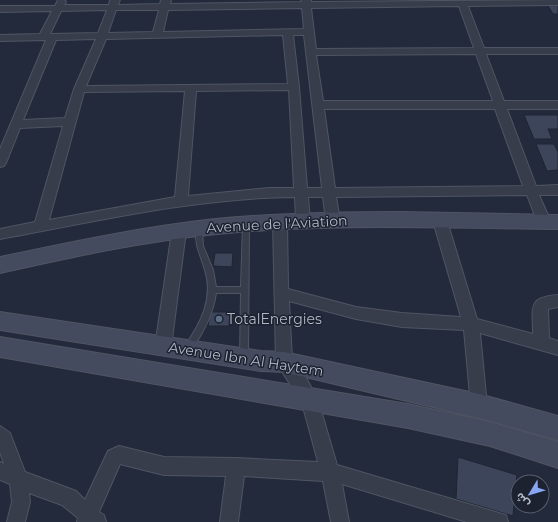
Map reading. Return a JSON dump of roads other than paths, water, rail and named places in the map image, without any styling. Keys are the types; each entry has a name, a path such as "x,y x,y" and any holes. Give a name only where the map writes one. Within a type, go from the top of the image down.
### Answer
{"street":[{"path":"0,163 62,0"},
{"path":"0,9 58,9 113,4 462,1 558,2"},
{"path":"462,1 531,190 551,222"},
{"path":"306,2 328,193 333,221"},
{"path":"41,226 79,89 102,36 113,4"},
{"path":"157,36 165,4"},
{"path":"0,50 3,38 288,34 309,32"},
{"path":"288,34 294,87 303,221"},
{"path":"311,52 558,51"},
{"path":"79,89 294,87"},
{"path":"181,201 191,89"},
{"path":"318,105 558,105"},
{"path":"16,124 70,122"},
{"path":"0,234 181,201 244,195 558,190"},
{"name":"Avenue de l'Aviation","path":"0,265 110,241 199,228 246,224 303,221 551,222"},
{"path":"440,221 471,324 479,406"},
{"path":"280,222 284,362 299,381 310,400 330,472 340,522"},
{"path":"163,347 179,231"},
{"path":"281,293 356,313 402,320 471,324 541,342 558,348"},
{"path":"541,342 540,307 545,302 558,301"},
{"name":"Avenue Ibn Al Haytem","path":"0,321 244,359 284,362 479,406 558,428"},
{"name":"Avenue Ibn Al Haytem","path":"0,347 382,411 457,426 558,455"},
{"path":"0,435 4,439 18,478 22,502 16,522"},
{"path":"0,471 37,487 53,491 69,498 91,520 114,457 119,455 164,466 236,467 330,472 499,522"},
{"path":"229,522 236,467"}],"lane":[{"path":"244,359 246,224"},
{"path":"186,350 202,326 211,302 212,279 199,246 199,228"},
{"path":"212,290 245,290"}],"place":[{"name":"TotalEnergies","path":"219,319"}]}
